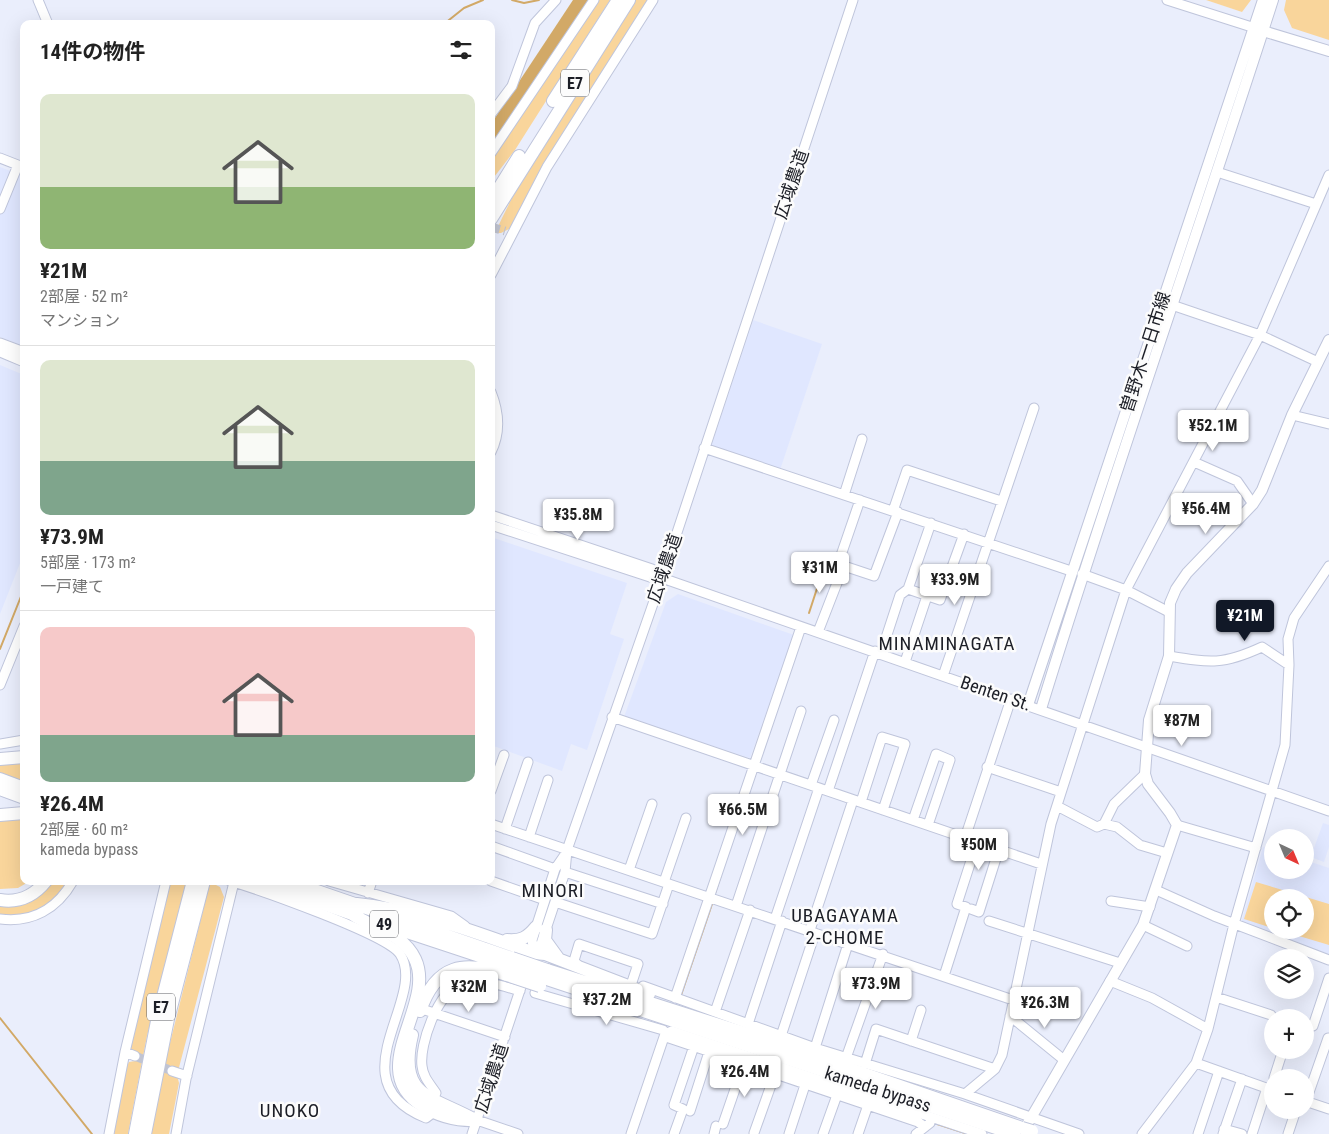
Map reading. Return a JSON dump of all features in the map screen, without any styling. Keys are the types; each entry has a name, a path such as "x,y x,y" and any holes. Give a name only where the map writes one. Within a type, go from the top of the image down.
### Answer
{"highway":[{"name":"E7","path":"495,211 520,163 618,0"},
{"name":"E7","path":"495,196 520,163 629,0"},
{"path":"495,191 520,163"},
{"path":"495,219 520,163"},
{"path":"0,759 20,757"},
{"path":"0,779 20,786"},
{"path":"0,789 20,796"},
{"path":"0,815 20,813"},
{"path":"0,893 23,892 33,885"},
{"path":"0,900 22,899 35,892 42,885"},
{"name":"E7","path":"135,1134 158,1016 192,885"},
{"name":"E7","path":"145,1134 161,1051 203,885"},
{"name":"kameda bypass","path":"273,885 354,909"},
{"name":"kameda bypass","path":"297,885 354,909 510,966 542,982 1028,1128"},
{"path":"354,909 393,907 474,931 573,964 683,1008 716,1018"},
{"path":"354,909 367,925 391,934 403,942 416,960 419,970 418,996 401,1048 399,1071 401,1081 411,1097 430,1115 458,1121 477,1120"},
{"path":"497,939 520,941 541,928 551,951 559,959"},
{"path":"477,1120 460,1111 437,1103 418,1089 412,1080 409,1068 412,1036 424,1001 430,989 440,977 454,969 468,966 510,966 542,982"},
{"name":"kameda bypass","path":"542,982 716,1018 1028,1128"}],"main road":[{"name":"曽野木一日市線","path":"1041,709 1166,303 1217,172 1259,29 1263,0"},
{"name":"曽野木一日市線","path":"1028,705 1071,571 1166,303 1259,29 1273,0"},
{"path":"1259,29 1329,51"},
{"path":"1028,1128 1064,1060 1143,925 1177,825 1148,784 1145,774 1146,747 1151,713 1169,656 1169,612 1176,589 1187,573 1253,504 1262,490 1292,415 1329,340"}],"street":[{"path":"38,0 46,20"},
{"path":"495,109 512,86 535,23 556,0"},
{"path":"495,147 594,0"},
{"path":"495,265 508,232 653,0"},
{"name":"広域農道","path":"472,1134 534,952 541,944 541,928 555,902 565,872 567,850 662,578 852,0"},
{"path":"1169,0 1259,29"},
{"path":"0,158 20,166"},
{"path":"0,209 20,168"},
{"path":"1217,172 1316,204"},
{"path":"965,1094 994,1070 1002,1055 1029,933 1041,864 1061,792 1126,590 1260,335 1329,175"},
{"path":"1166,303 1260,335 1318,362"},
{"path":"0,343 20,350"},
{"path":"0,352 20,360"},
{"path":"495,406 499,421 495,443"},
{"path":"943,676 1034,408"},
{"path":"1292,415 1329,424"},
{"path":"844,495 862,439"},
{"path":"704,448 1071,571"},
{"path":"1194,462 1237,481 1253,504"},
{"path":"860,500 838,564 874,576 907,470 1001,501"},
{"name":"Benten St.","path":"495,516 652,569 662,578"},
{"path":"819,788 878,652 900,595 908,589 931,523"},
{"name":"Benten St.","path":"495,525 650,577 662,578 1329,811"},
{"path":"908,589 940,600 964,534"},
{"path":"818,632 844,566"},
{"path":"1142,1134 1196,1063 1208,1029 1234,924 1285,745 1289,665 1288,639 1294,618 1329,566"},
{"path":"1082,574 1126,590 1169,612"},
{"path":"905,662 927,596"},
{"path":"675,998 712,899 801,627"},
{"path":"0,685 20,636"},
{"path":"1169,656 1215,663 1237,659 1262,647 1289,665"},
{"path":"965,838 1011,699"},
{"path":"736,906 801,711"},
{"path":"612,717 1041,864"},
{"path":"748,1024 819,788 834,720"},
{"path":"781,1036 813,932 857,801 882,736 904,744 883,810"},
{"path":"0,744 20,741"},
{"path":"913,820 936,754 950,760 928,825"},
{"path":"495,780 504,755"},
{"path":"505,829 528,762"},
{"path":"987,767 1061,792"},
{"path":"1104,824 1114,804 1145,774"},
{"path":"529,837 548,780"},
{"path":"629,870 652,804"},
{"path":"1057,806 1097,827 1104,824 1117,827 1140,845 1167,854"},
{"path":"555,902 652,934 663,904 667,883 686,818"},
{"path":"495,825 712,899 883,954 1013,1000"},
{"path":"1177,825 1256,848"},
{"path":"944,976 966,907 957,904 977,842"},
{"path":"495,847 555,869"},
{"path":"971,909 979,912 999,849"},
{"path":"541,928 545,900 555,869 567,850"},
{"path":"565,872 663,904"},
{"path":"495,882 545,900"},
{"path":"0,918 23,920 40,914 61,898 70,885"},
{"path":"109,1134 125,1052 165,885"},
{"path":"176,1134 187,1076 231,885"},
{"path":"240,885 355,927 391,946 399,953 406,973 386,1050 386,1074 394,1096 404,1106 430,1115"},
{"path":"342,885 451,916 474,931"},
{"path":"368,893 371,885"},
{"path":"1156,890 1234,924 1329,960"},
{"path":"1111,901 1150,906"},
{"path":"716,1018 750,910"},
{"path":"989,920 1120,963"},
{"path":"1143,925 1187,946"},
{"path":"632,982 638,964 579,944 573,964 592,966 632,982 675,998 716,1018 748,1024 815,1048 965,1094 1028,1128 1078,1134"},
{"path":"815,1048 848,944"},
{"path":"846,1058 883,954"},
{"path":"1314,1023 1329,978"},
{"path":"1110,981 1152,998 1208,1029"},
{"path":"436,1092 425,1077 421,1056 424,1041 442,1000 457,985 476,982 495,984 520,991"},
{"path":"542,982 562,1000 663,1030 669,1038 805,1085 868,1105 982,1134"},
{"path":"1216,997 1264,1013"},
{"path":"400,1002 410,1005"},
{"path":"425,1010 505,1037"},
{"path":"911,1041 921,1010"},
{"path":"1010,1016 1064,1060"},
{"path":"866,1064 876,1029 994,1070"},
{"path":"631,1134 665,1034 672,1031 931,1122"},
{"path":"1314,1078 1328,1038"},
{"path":"674,1134 683,1109 674,1105 694,1046"},
{"path":"125,1052 135,1056"},
{"path":"690,1111 710,1052"},
{"path":"718,1128 744,1063"},
{"path":"1196,1063 1264,1085"},
{"path":"172,1070 187,1076"},
{"path":"1198,1134 1219,1071"},
{"path":"754,1133 775,1074"},
{"path":"1242,1079 1224,1132 1242,1134"},
{"path":"788,1134 805,1085"},
{"path":"823,1134 837,1095"},
{"path":"1252,1134 1264,1104"},
{"path":"1314,1104 1329,1109"},
{"path":"858,1134 868,1105"},
{"path":"1288,1134 1293,1119"},
{"path":"477,1120 518,1134"},
{"path":"916,1134 931,1122"}],"shaded area":[{"path":"573,0 589,0 495,139 495,118"},
{"path":"598,0 610,0 515,150 495,176 495,154"},
{"path":"635,0 652,0 513,227 501,233 495,233 543,143"},
{"path":"1206,0 1251,0 1242,12"},
{"path":"1286,0 1329,0 1329,40 1292,28 1284,10"},
{"path":"0,167 20,174 20,344 0,337"},
{"path":"753,320 822,344 780,470 711,447"},
{"path":"0,365 20,373 20,563 0,614"},
{"path":"495,538 627,583 610,634 624,639 587,750 571,744 562,771 495,746"},
{"path":"678,594 794,635 750,758 624,717 666,602"},
{"path":"20,761 20,782 0,774 0,763"},
{"path":"20,818 20,885 23,885 18,888 0,889 0,820"},
{"path":"1323,823 1329,825 1329,847 1324,862 1314,858 1314,848"},
{"path":"1263,847 1264,879 1314,879 1314,863 1329,868 1329,954 1285,939 1314,939 1314,889 1264,889 1264,932 1241,924"},
{"path":"1256,882 1279,889 1264,889 1264,925 1244,919"},
{"path":"49,885 64,885 54,898 39,909 12,916 0,916 0,906 30,900"},
{"path":"168,885 186,885 147,1036 128,1134 114,1134 125,1070 129,1062 135,1061 138,1053 130,1052"},
{"path":"209,885 216,885 220,887 224,897 177,1075 179,1083 169,1134 151,1134 165,1063"},
{"path":"1314,899 1329,904 1329,945 1309,939 1314,939"}],"waterway":[{"path":"449,20 464,8 483,0"},
{"path":"512,0 524,3 539,0"},
{"path":"809,613 825,564"},
{"path":"0,649 20,599"},
{"path":"714,896 721,875"},
{"path":"681,995 713,901"},
{"path":"0,1018 92,1134"},
{"path":"934,1123 968,1134"}],"tunnel":[{"path":"495,228 505,231"},
{"path":"135,1056 172,1071"}],"district":[{"name":"MINAMINAGATA","path":"947,643"},
{"name":"MINORI","path":"553,890"},
{"name":"UBAGAYAMA 2-CHOME","path":"845,926"},
{"name":"UNOKO","path":"290,1110"}]}
